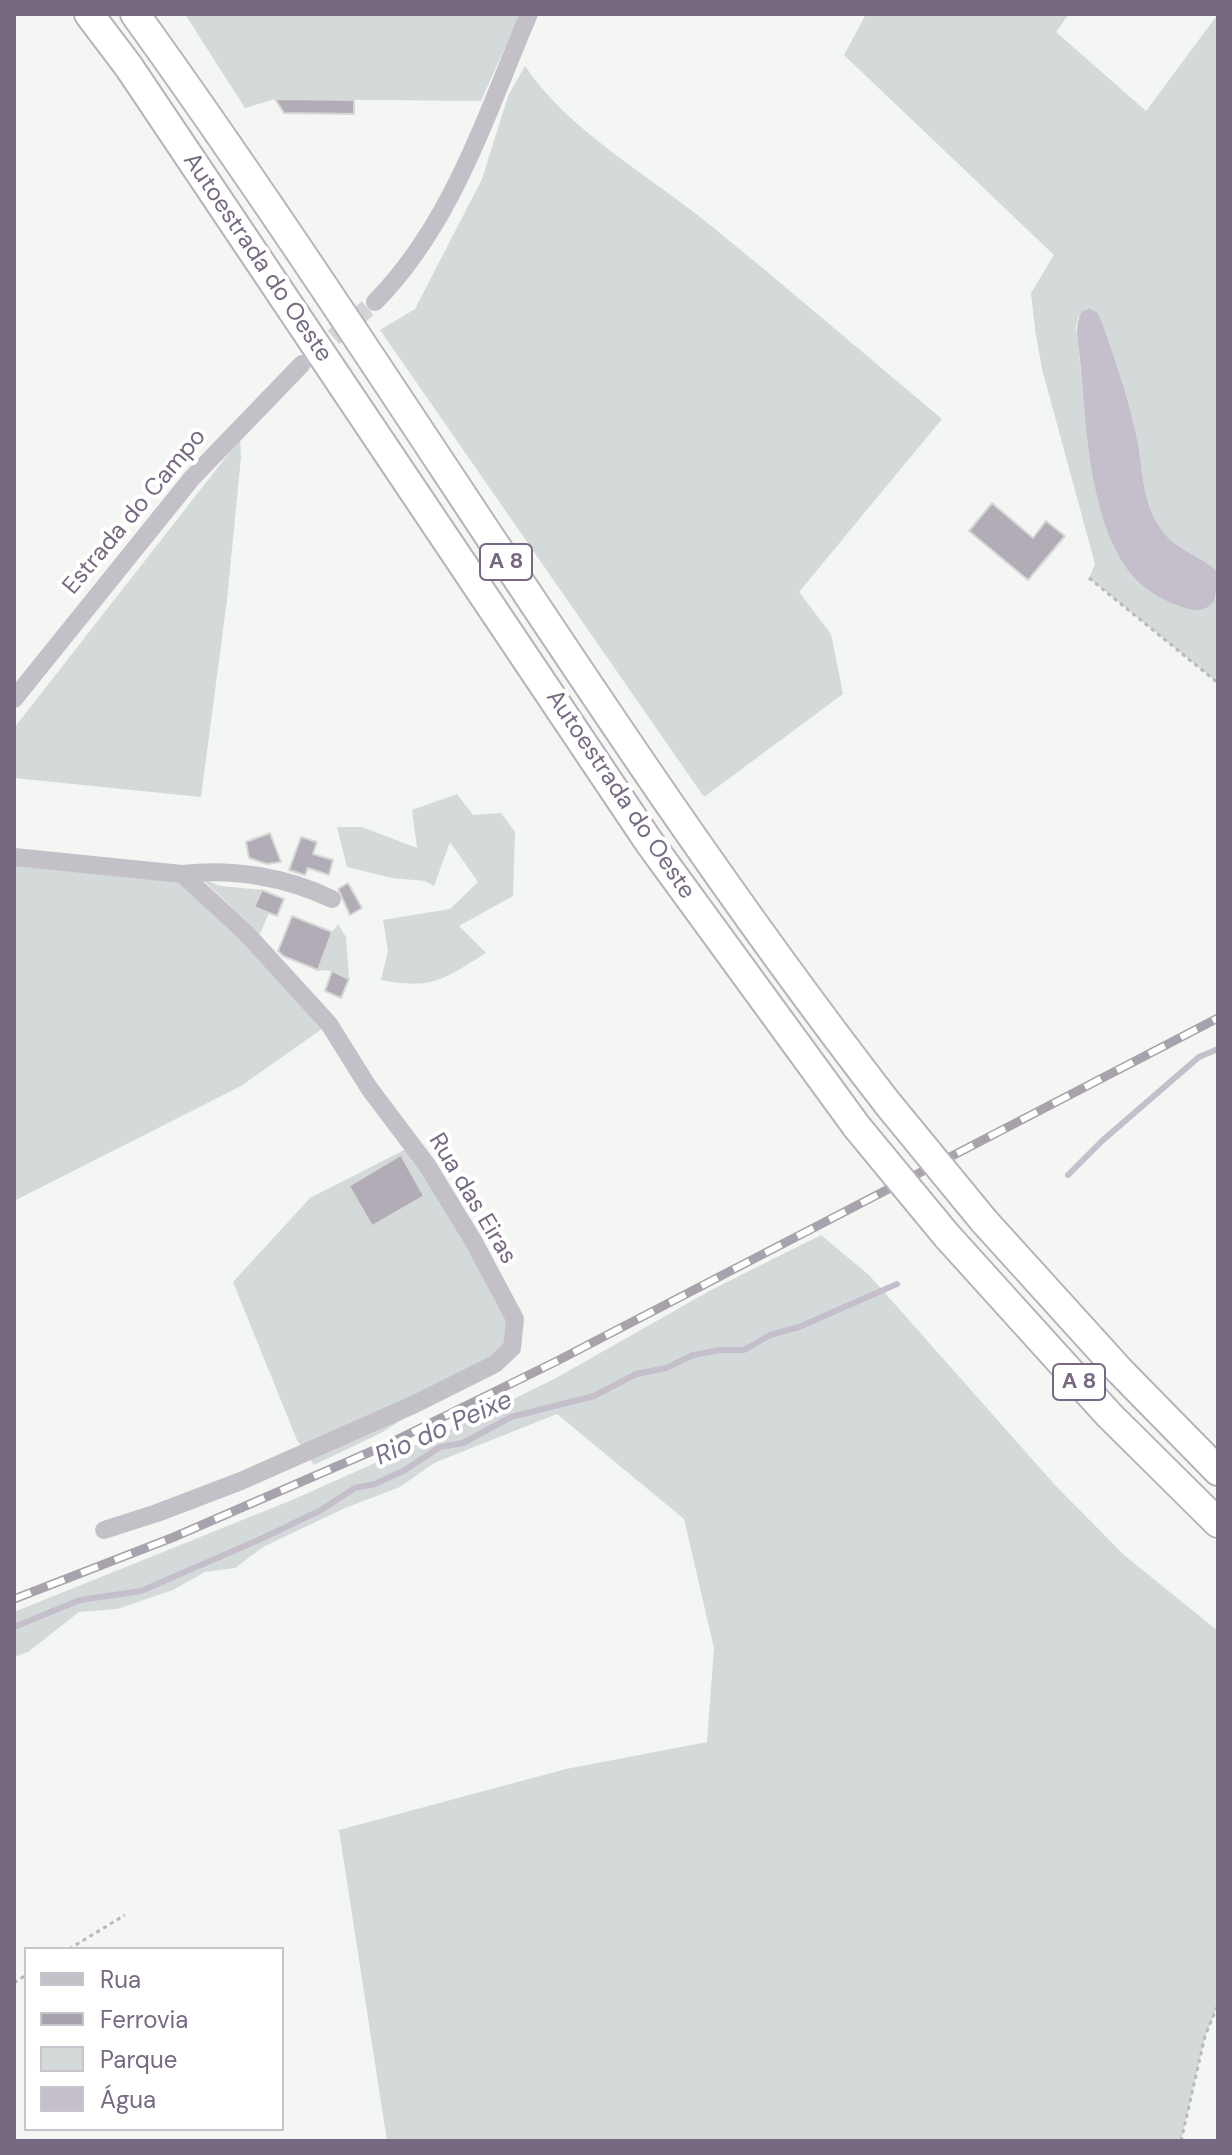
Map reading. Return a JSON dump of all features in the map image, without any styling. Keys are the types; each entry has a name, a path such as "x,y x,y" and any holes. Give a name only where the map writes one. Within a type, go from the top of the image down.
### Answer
{"highway":[{"name":"Autoestrada do Oeste","path":"89,14 137,80 649,842 857,1127 947,1236 1109,1415 1218,1523"},
{"name":"Autoestrada do Oeste","path":"135,14 236,157 676,814 819,1016 984,1221 1110,1360 1218,1471"}],"street":[{"path":"375,302 408,264 454,191 529,14"},
{"name":"Estrada do Campo","path":"14,699 192,478 302,364"},
{"path":"14,857 182,874 209,871 262,876 308,888 332,899"},
{"name":"Rua das Eiras","path":"104,1530 241,1481 415,1404 495,1364 512,1348 514,1333 515,1319 474,1242 427,1165 369,1088 329,1024 246,933 182,874"}],"path":[{"path":"1089,578 1218,683"},
{"path":"72,1947 125,1915"},
{"path":"1181,2141 1205,2036 1218,2005"}],"green space":[{"path":"185,14 520,14 481,101 275,99 245,108"},
{"path":"866,14 1069,14 1056,32 1146,111 1218,14 1218,572 1176,544 1156,522 1144,485 1129,406 1098,313 1087,308 1078,318 1076,327 1089,444 1109,529 1127,568 1139,582 1215,600 1218,591 1218,683 1089,578 1095,564 1042,369 1031,293 1054,255 844,55"},
{"path":"525,66 542,89 585,130 704,220 942,419 799,592 831,634 843,694 704,797 380,330 415,309 482,179 508,96"},
{"path":"240,439 241,457 227,600 201,797 14,778 14,728"},
{"path":"457,794 473,815 501,813 515,832 513,896 459,926 486,953 448,976 426,983 381,980 388,950 383,920 450,909 478,882 450,842 434,886 425,881 392,878 347,867 337,827 362,827 417,848 412,810"},
{"path":"14,857 182,874 329,1024 241,1086 14,1201"},
{"path":"202,879 221,886 262,890 255,907 269,913 260,934"},
{"path":"338,924 346,937 349,979 332,971 318,970"},
{"path":"412,1146 504,1299 512,1348 383,1432 314,1465 297,1440 233,1282 310,1198"},
{"path":"821,1235 869,1275 1055,1485 1124,1555 1218,1631 1218,2005 1205,2037 1181,2141 387,2141 339,1830 566,1769 707,1742 714,1648 684,1519 557,1414 434,1463 400,1487 345,1508 263,1547 235,1568 205,1572 173,1590 117,1609 79,1612 28,1652 14,1657 14,1612 292,1500 467,1422 556,1378 713,1289"}],"water":[{"path":"1089,308 1098,313 1121,378 1136,434 1147,497 1156,522 1176,544 1218,572 1215,600 1202,609 1188,609 1170,602 1137,581 1114,547 1104,523 1087,440 1077,335 1079,318"}],"building":[{"path":"275,99 354,100 354,114 284,113"},
{"path":"992,503 1033,538 1046,521 1065,536 1028,580 969,531"},
{"path":"270,833 281,862 267,864 249,858 246,842"},
{"path":"301,837 317,842 313,854 333,860 329,875 308,868 305,875 289,870"},
{"path":"348,883 362,908 350,915 338,889"},
{"path":"262,890 284,899 277,916 254,907"},
{"path":"292,916 332,932 318,970 278,951"},
{"path":"332,971 349,979 341,998 325,991"},
{"path":"401,1155 424,1196 372,1226 349,1186"}],"waterway":[{"path":"1068,1175 1103,1140 1199,1057 1218,1049"},
{"name":"Rio do Peixe","path":"14,1627 80,1600 141,1591 263,1538 321,1510 355,1488 375,1484 405,1470 440,1447 463,1443 511,1417 594,1396 636,1374 666,1368 693,1355 744,1350 770,1335 799,1327 897,1284"}],"tunnel":[{"path":"313,355 375,302"}],"railway":[{"path":"14,1599 174,1537 386,1445 555,1362 1218,1018"}]}
